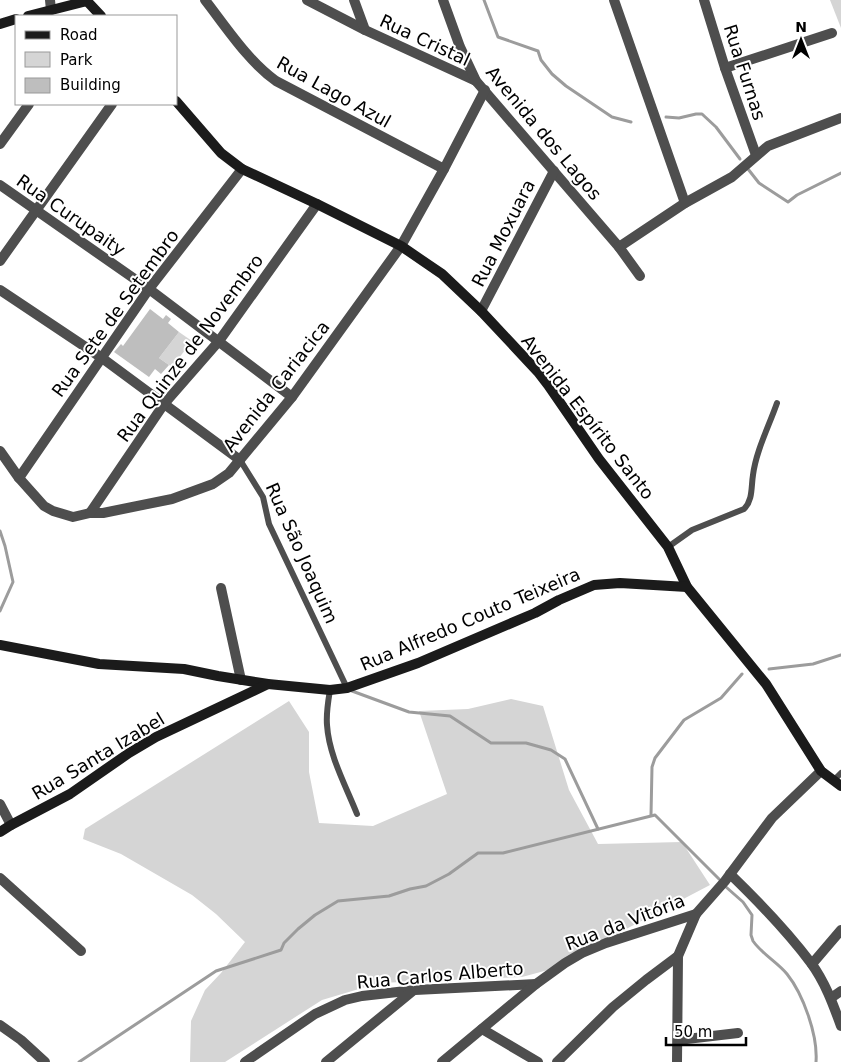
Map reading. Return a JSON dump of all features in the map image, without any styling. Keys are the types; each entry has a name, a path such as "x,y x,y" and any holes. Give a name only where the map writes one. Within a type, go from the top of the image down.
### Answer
{"street":[{"path":"30,15 51,5 88,0 96,14"},
{"name":"Rua Lago Azul","path":"205,0 266,74 444,169"},
{"name":"Rua Cristal","path":"307,0 365,30 476,81"},
{"path":"354,0 365,30"},
{"name":"Avenida dos Lagos","path":"443,0 460,47 476,81 619,247 640,276"},
{"path":"614,0 685,204"},
{"name":"Rua Furnas","path":"704,0 725,68 756,155"},
{"path":"0,24 15,19"},
{"path":"725,68 832,33"},
{"name":"Avenida Cariacica","path":"0,451 19,478 44,506 73,517 153,503 196,492 228,474 292,397 401,246 485,90"},
{"name":"Avenida Espírito Santo","path":"178,102 221,152 242,169 401,246 442,274 481,311 538,372 599,459 668,547 687,587 766,684 821,771"},
{"path":"0,144 28,105"},
{"path":"0,261 111,105"},
{"path":"619,247 685,204 732,177 756,155 777,142 841,118"},
{"name":"Rua Sete de Setembro","path":"19,478 149,289 242,169"},
{"name":"Rua Moxuara","path":"481,311 554,171"},
{"name":"Rua Curupaity","path":"0,185 149,289 292,397"},
{"name":"Rua Quinze de Novembro","path":"90,513 164,404 220,341 317,204"},
{"path":"0,290 102,358 240,460"},
{"name":"Rua Alfredo Couto Teixeira","path":"0,645 114,666 184,668 241,680 330,690 347,688 418,663 535,613 594,585 620,583 687,587"},
{"path":"222,588 241,680"},
{"name":"Rua Santa Izabel","path":"0,832 70,794 156,736 268,684"},
{"path":"821,771 838,780"},
{"name":"Rua da Vitória","path":"442,1062 536,984 582,953 696,914 730,874 772,818 821,771"},
{"path":"0,804 11,825"},
{"path":"730,874 761,903 812,964 831,998 841,1026"},
{"path":"0,878 80,951"},
{"path":"674,1060 678,1040 678,956 696,914"},
{"path":"812,964 841,930"},
{"path":"557,1062 613,1007 678,956"},
{"name":"Rua Carlos Alberto","path":"245,1062 315,1014 345,1000 362,996 415,990 536,984"},
{"path":"326,1062 415,990"},
{"path":"831,998 841,991"},
{"path":"0,1025 21,1040 45,1062"},
{"path":"482,1029 538,1062"},
{"path":"678,1040 738,1033"}],"lane":[{"path":"668,547 692,530 744,509 747,506 751,498 755,465 777,403"},
{"name":"Rua São Joaquim","path":"240,460 264,497 269,524 347,688"},
{"path":"330,690 327,711 328,738 357,814"}],"green space":[{"path":"830,0 841,0 841,28"},
{"path":"179,332 192,341 172,367 159,358"},
{"path":"511,699 543,706 569,790 598,844 682,842 710,885 548,970 522,977 379,983 322,1000 225,1062 190,1062 191,1021 205,990 245,942 216,914 192,895 121,854 83,839 85,829 289,701 309,732 309,772 319,823 373,826 447,794 419,711 468,709"}],"building":[{"path":"150,309 163,319 166,315 171,319 168,323 179,332 159,358 169,365 161,374 155,369 149,377 114,352 121,344 123,346"}],"waterway":[{"path":"484,0 498,37 538,51 541,60 552,74 566,86 612,117 631,122"},
{"path":"666,117 679,118 702,114 716,127 740,159"},
{"path":"748,169 759,183 788,202 797,195 841,173"},
{"path":"0,531 13,582 0,611"},
{"path":"769,669 813,664 841,655"},
{"path":"651,815 652,767 655,758 684,720 721,698 742,674"},
{"path":"352,691 409,712 450,716 491,743 526,743 551,750 565,759 598,829"},
{"path":"79,1062 216,971 281,950 284,943 298,929 315,915 338,901 389,896 426,886 449,874 478,853 503,853 655,815 719,879"},
{"path":"726,887 743,902 752,915 751,935 753,941 787,974 799,992 815,1040 816,1062"}]}
